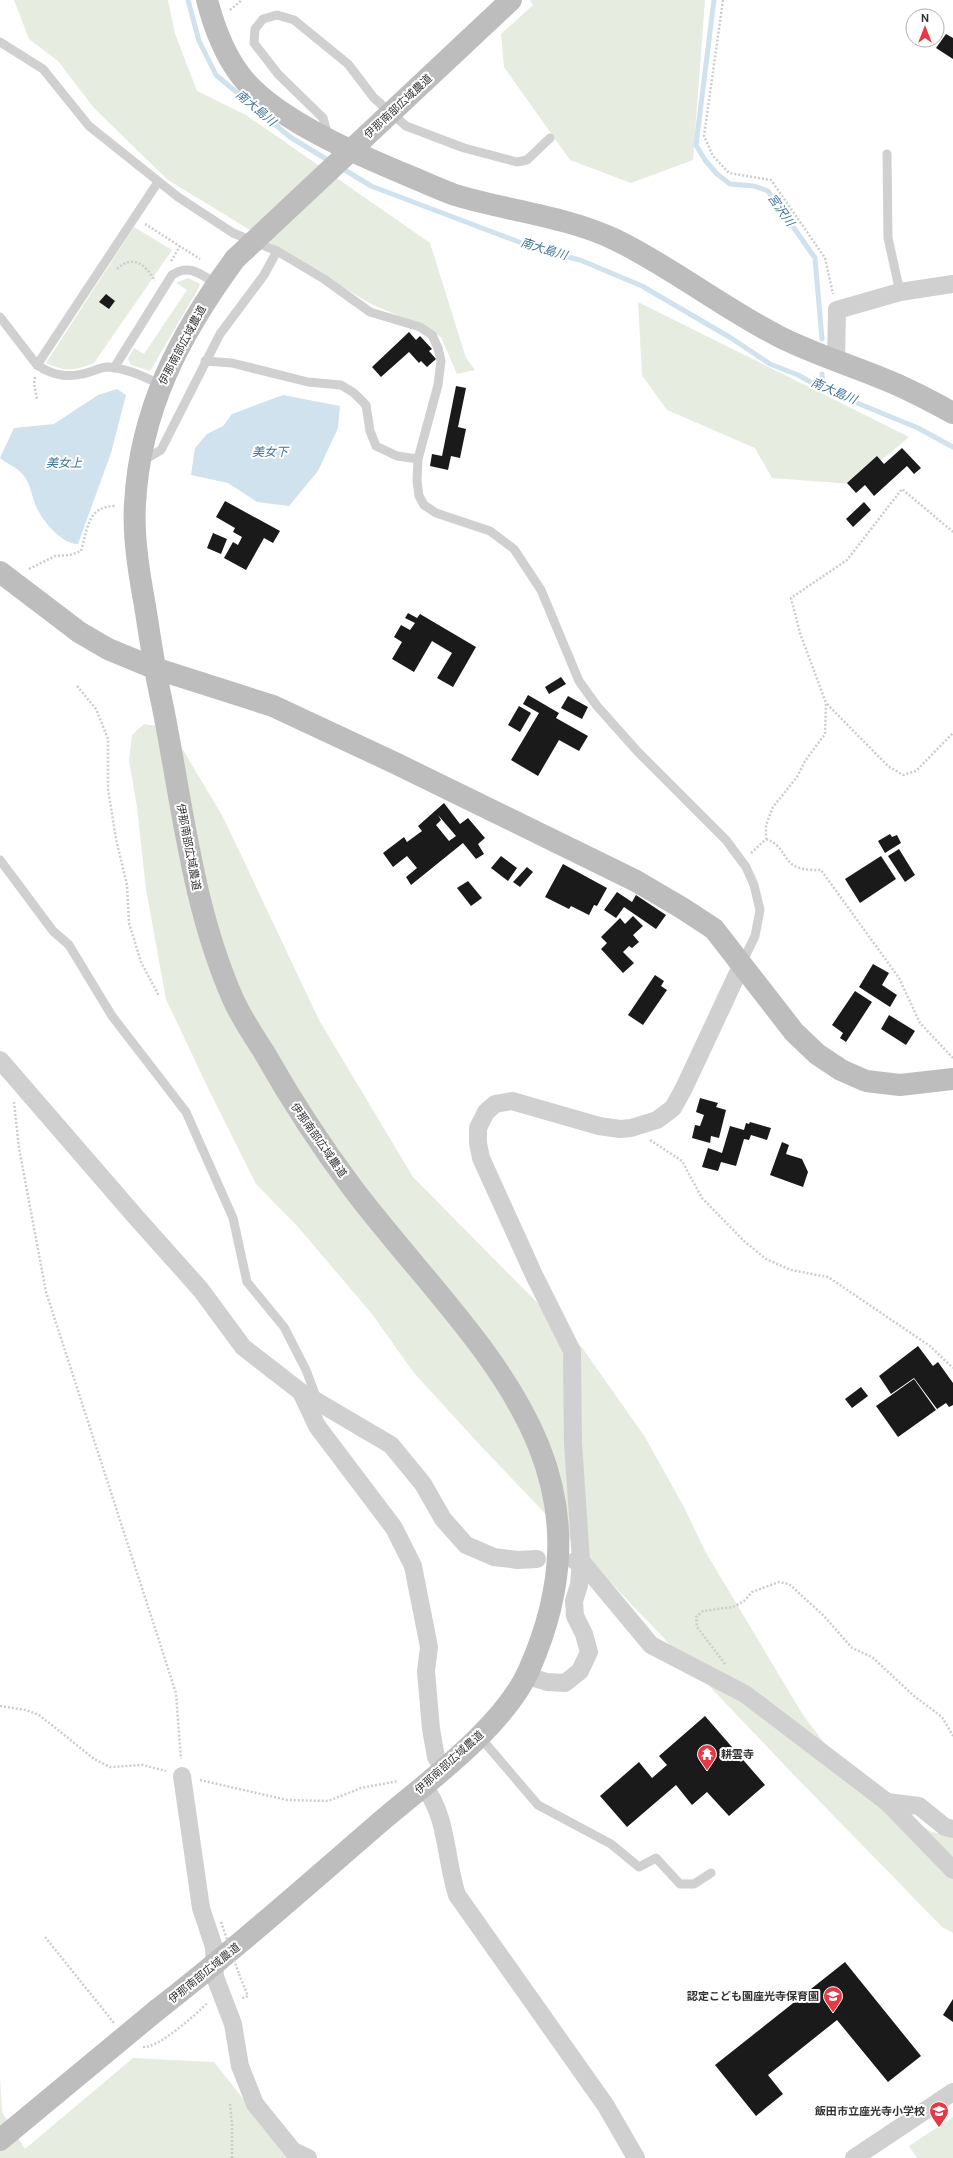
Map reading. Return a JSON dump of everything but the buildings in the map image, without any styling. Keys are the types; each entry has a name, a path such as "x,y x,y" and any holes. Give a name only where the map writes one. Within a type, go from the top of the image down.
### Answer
{"street":[{"path":"207,0 228,58 242,77 260,95 298,122 329,140 383,166 454,195 571,224 615,240 782,338 836,362 886,380 953,413"},
{"name":"伊那南部広域農道","path":"0,2140 157,2010 214,1966 480,1737 527,1676 550,1615 557,1574 560,1540 558,1517 554,1492 546,1464 530,1423 505,1380 444,1300 355,1191 297,1110 234,1001 208,931 191,862 154,668 138,565 134,508 139,463 160,384 186,334 217,284 236,259 511,0"},
{"path":"836,362 837,310 900,292 953,284"},
{"path":"0,572 78,632 108,649 154,668 272,706 395,763 636,881 682,908 714,929 794,1032 818,1054 841,1070 866,1081 900,1085 953,1079"},
{"path":"527,1676 547,1682 565,1683 580,1671 589,1652 584,1634 575,1616 574,1601 579,1585 573,1443 572,1351 534,1275 481,1158 478,1143 478,1128 486,1112 495,1104 512,1101 599,1126 631,1128 657,1120 673,1108 684,1088 742,964"},
{"path":"0,1060 201,1290 243,1347 301,1392 391,1444 423,1484 443,1519 466,1544 494,1557 518,1560 537,1559"},
{"path":"301,1392 317,1426 394,1528 413,1566 429,1647 426,1671 431,1729 436,1757 443,1768"},
{"path":"577,1561 651,1645 745,1694 887,1802 953,1870"},
{"path":"182,1776 201,1908 214,1947 214,1966 219,1986 233,2024 240,2066 255,2104 293,2151 308,2158"},
{"path":"423,1786 433,1798 440,1816 450,1873 457,1895 606,2106 636,2158"},
{"path":"887,1802 919,1806 946,1827 953,1829"},
{"path":"854,2158 953,2092"}],"lane":[{"path":"329,140 324,118 278,74 254,43 256,30 263,19 277,15 294,20 348,64 374,98 406,126 464,148 517,162 527,160 550,138"},
{"path":"0,42 43,69 89,126 178,197 233,233 278,251 324,279 370,312 420,327 432,335 438,348 441,361 438,385 418,459 417,481 419,496 424,505 436,513 490,531 514,550 541,590 579,680 596,706 638,752 726,840 742,861 754,885 760,910 755,936 742,964"},
{"path":"887,154 888,238 900,292"},
{"path":"37,365 158,182"},
{"path":"139,463 161,450 220,334 264,275 278,251"},
{"path":"114,368 172,275 179,270 187,269 217,284"},
{"path":"0,317 37,365 48,372 63,376 76,376 106,367 114,368 160,384"},
{"path":"205,361 232,363 308,382 342,386 354,393 366,405 370,431 376,446 397,456 418,459"},
{"path":"0,860 53,931 69,945 112,1016 186,1112 233,1218 247,1282 284,1328 306,1370 318,1402"},
{"path":"480,1737 538,1805 611,1844 639,1867 656,1858 680,1884 694,1884 711,1873"}],"path":[{"path":"723,0 704,136 713,156 729,173 771,180 825,258 837,310"},
{"path":"135,217 205,262"},
{"path":"116,270 125,262 132,261 147,268 156,282"},
{"path":"37,365 34,384 37,400"},
{"path":"742,861 766,839 766,825 774,807 797,777 805,761 825,734 826,703 800,633 791,598 847,560 902,489 953,532"},
{"path":"26,571 55,556 70,555 82,551 89,520 96,511 105,506 122,506"},
{"path":"77,686 96,709 108,739 108,789 116,839 127,885 129,923 141,962 159,996"},
{"path":"826,703 888,766 903,775 916,771 953,733"},
{"path":"766,839 774,842 792,864 806,870 821,870 899,978 920,1023 953,1058"},
{"path":"11,1074 19,1148 46,1292 176,1693 182,1776"},
{"path":"631,1128 682,1161 702,1198 744,1241 766,1258 791,1270 828,1277 930,1346 953,1368"},
{"path":"729,1671 697,1627 696,1617 702,1611 733,1607 744,1601 752,1592 779,1582 788,1584 824,1616 852,1648 872,1657 914,1696 942,1717 953,1736"},
{"path":"0,1706 26,1710 40,1715 94,1759 110,1767 142,1765 182,1776 287,1800 328,1801 361,1788 410,1779 423,1786"},
{"path":"221,1922 248,1996 242,2000 239,1993"},
{"path":"45,1937 95,2001 119,2028"},
{"path":"140,2046 147,2047 160,2042 205,2005 219,1986"},
{"path":"230,2104 232,2125 232,2158"}],"shaded area":[{"path":"14,0 168,0 175,34 197,91 246,115 430,243 466,358 475,370 457,374 441,337 417,324 369,303 168,180 94,108 58,61 29,39"},
{"path":"530,0 705,0 693,160 631,183 570,160 504,67 501,34 533,5"},
{"path":"134,227 172,250 94,363 81,368 65,369 46,363"},
{"path":"188,278 200,284 198,289 150,371 131,365 128,359 134,348 144,354 187,290 176,283"},
{"path":"638,302 909,437 853,484 772,478 755,448 667,410 642,375"},
{"path":"144,724 158,726 183,750 223,817 319,1020 413,1177 583,1349 645,1437 685,1509 705,1551 803,1715 859,1789 932,1832 953,1836 953,1933 942,1927 794,1775 480,1445 414,1373 372,1314 299,1228 256,1184 206,1084 166,999 146,889 137,807 129,760 132,735"},
{"path":"133,2058 214,2062 290,2158 0,2158 0,2075 2,2112 25,2149"},
{"name":"飯田市立座光寺小学校","path":"953,2117 953,2158 917,2158 909,2146"}],"water":[{"name":"美女上","path":"117,389 126,395 111,453 78,544 72,543 59,536 47,524 36,506 26,479 17,469 0,458 14,428 54,424 98,395"},
{"name":"美女下","path":"283,395 340,406 338,428 318,471 289,506 257,502 228,483 191,475 195,448 207,434 223,426 232,414"}],"waterway":[{"name":"南大島川","path":"188,0 199,41 216,75 290,137 331,162"},
{"name":"宮沢川","path":"714,0 696,145 705,160 717,174 730,184 754,186 768,191 815,258 822,339"},
{"name":"南大島川","path":"340,167 371,186 540,250 580,260 642,286 731,338 770,364 798,375 823,389 918,428 953,447"},
{"name":"宮沢川","path":"822,374 823,389"}],"place":[{"name":"耕雲寺","path":"707,1771"},
{"name":"認定こども園座光寺保育園","path":"833,2013"},
{"name":"飯田市立座光寺小学校","path":"939,2128"}]}
